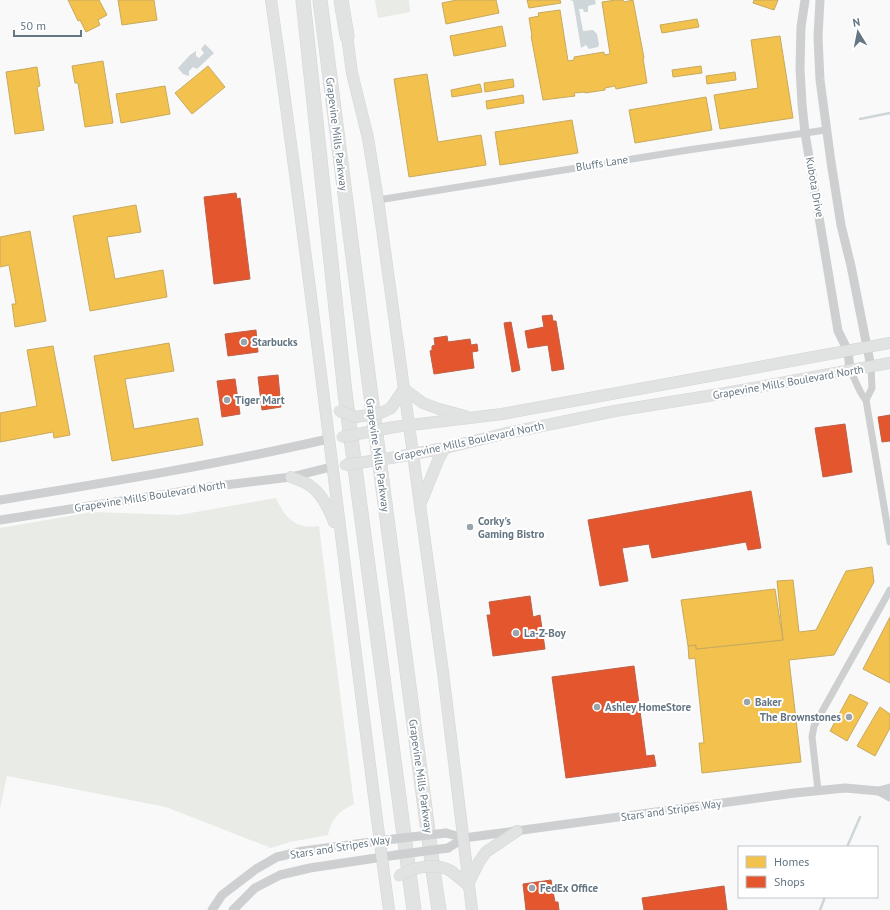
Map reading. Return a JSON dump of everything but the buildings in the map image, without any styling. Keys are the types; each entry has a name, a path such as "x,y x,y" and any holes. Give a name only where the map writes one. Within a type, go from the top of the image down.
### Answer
{"highway":[{"name":"Grapevine Mills Parkway","path":"302,0 346,400 414,910"},
{"name":"Grapevine Mills Parkway","path":"320,0 434,877 440,910"},
{"path":"341,0 347,36"}],"main road":[{"path":"270,0 323,394 331,467 389,910"},
{"name":"Grapevine Mills Parkway","path":"347,36 352,73 368,138 378,200 420,505 464,838 468,885 472,910"},
{"name":"Grapevine Mills Boulevard North","path":"328,439 394,427 502,414 848,352 890,343"},
{"name":"Grapevine Mills Boulevard North","path":"331,467 445,448 507,433 615,411 720,394 890,363"},
{"path":"323,394 340,411 356,417 381,413 391,408 404,390 423,403 473,418"},
{"path":"611,394 615,411"},
{"path":"420,505 439,458 445,448"},
{"path":"291,477 310,485 320,494 331,513 341,542"},
{"path":"386,890 399,876 411,870 438,866 450,871 468,885 479,862 486,852 517,830"}],"street":[{"name":"Kubota Drive","path":"805,0 801,27 800,68 805,133 838,331 848,352 850,370"},
{"name":"Kubota Drive","path":"820,0 818,52 826,130 841,224 871,367"},
{"name":"Bluffs Lane","path":"378,200 680,151 826,130"},
{"path":"866,400 872,388 871,367"},
{"path":"850,370 860,394 866,400 890,542"},
{"name":"Grapevine Mills Boulevard North","path":"0,500 290,448 328,439"},
{"name":"Grapevine Mills Boulevard North","path":"0,520 217,486 291,477 331,467"},
{"path":"818,790 812,737 814,726 890,590"},
{"name":"Stars and Stripes Way","path":"233,910 254,888 280,875 310,868 448,848 464,838 818,790 845,788 879,791 890,788"},
{"name":"Stars and Stripes Way","path":"879,791 890,797"},
{"name":"Stars and Stripes Way","path":"212,910 222,895 242,879 256,869 277,858 303,851 446,833 464,838"}],"shaded area":[{"path":"375,0 409,0 410,12 378,18"},
{"path":"570,0 595,0 596,4 588,6 588,12 584,12 583,9 579,9 583,31 593,30 597,34 599,44 598,47 589,49 586,45 581,48 573,1"},
{"path":"205,44 214,53 197,69 193,67 189,71 189,76 183,74 178,68 190,55 196,51 196,56 199,58 204,53 201,49"},
{"path":"276,498 287,517 292,521 304,526 319,526 354,804 336,816 331,824 328,835 290,842 271,848 166,807 7,776 0,808 0,528 92,512 179,515"}],"waterway":[{"path":"860,119 890,113"},
{"path":"847,846 860,817"},
{"path":"820,910 825,898"}],"place":[{"name":"Starbucks","path":"244,342"},
{"name":"Tiger Mart","path":"227,400"},
{"name":"Corky's Gaming Bistro","path":"470,527"},
{"name":"La-Z-Boy","path":"516,633"},
{"name":"Baker","path":"747,702"},
{"name":"Ashley HomeStore","path":"597,707"},
{"name":"The Brownstones","path":"849,717"},
{"name":"FedEx Office","path":"532,888"}]}
